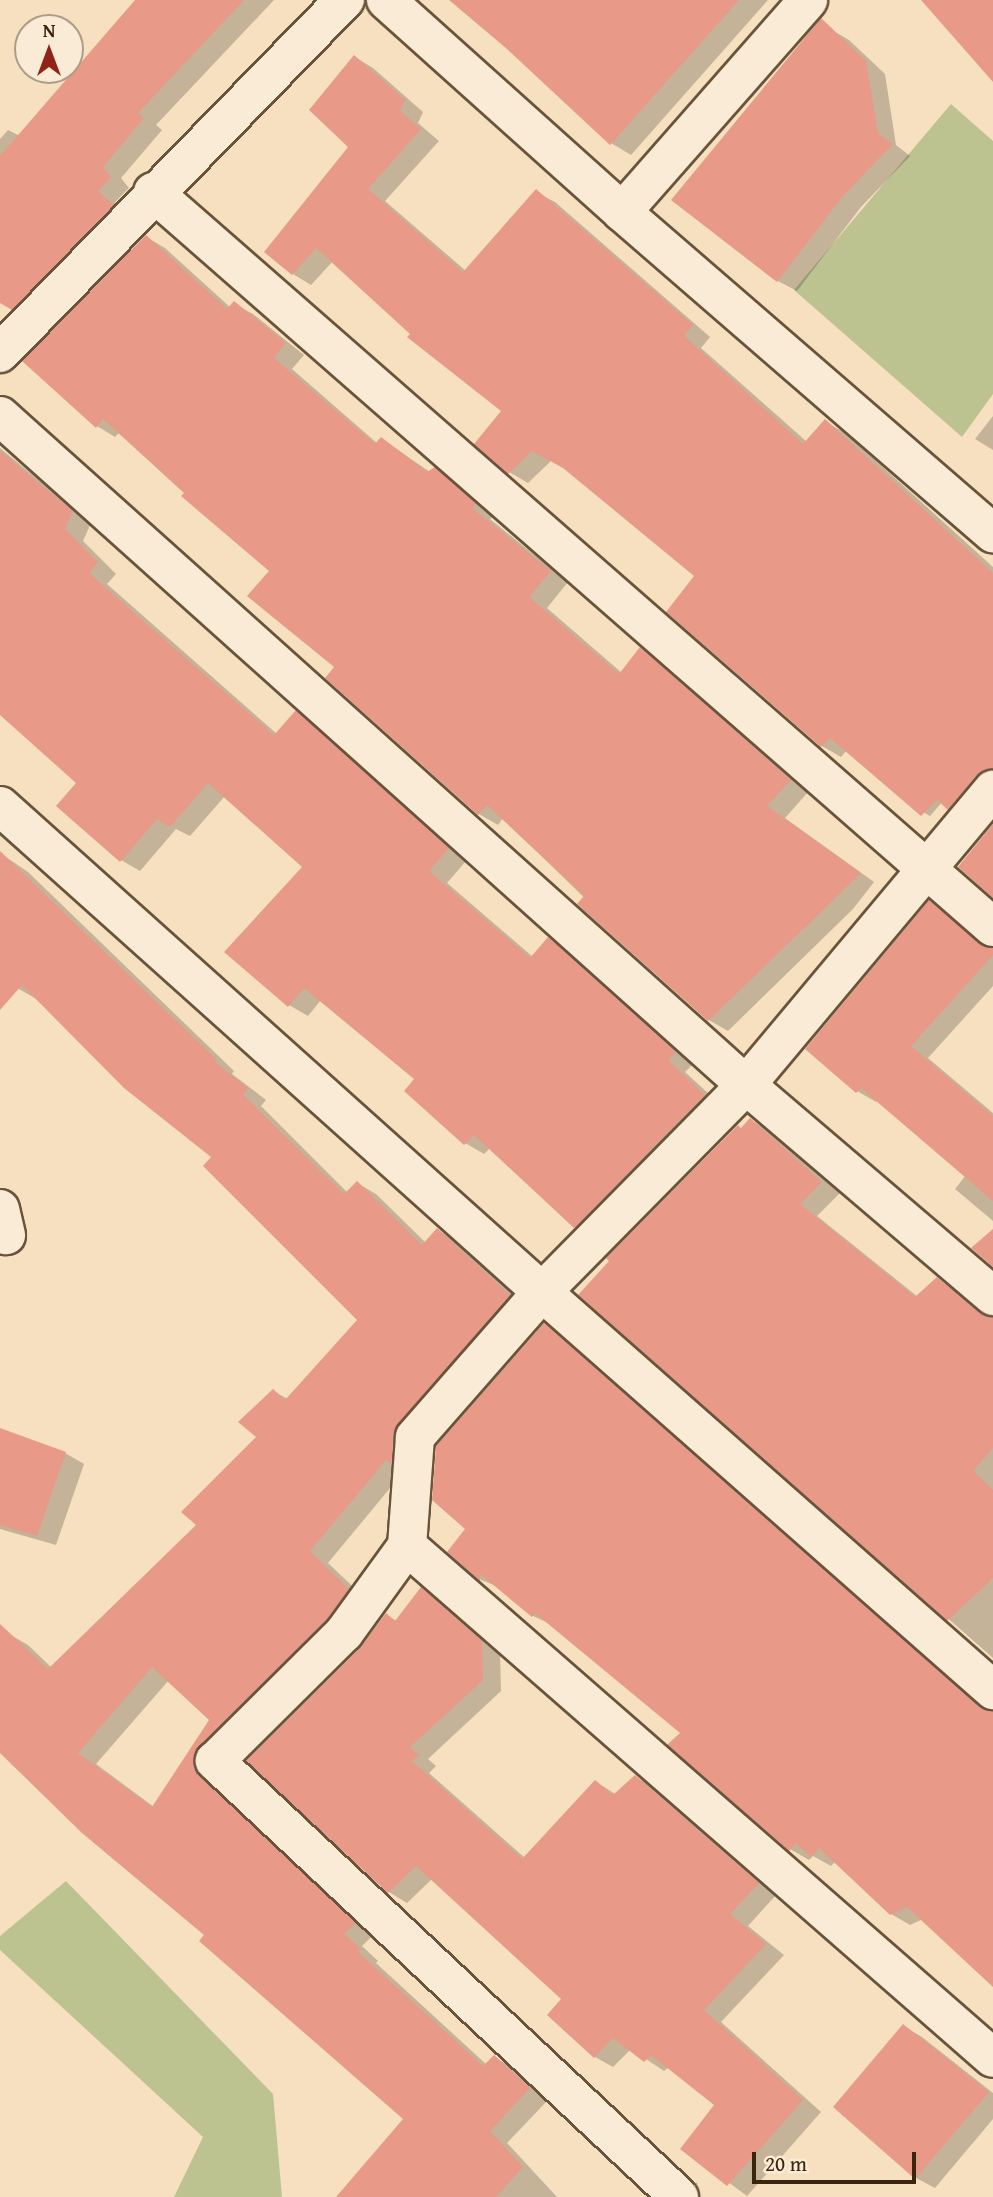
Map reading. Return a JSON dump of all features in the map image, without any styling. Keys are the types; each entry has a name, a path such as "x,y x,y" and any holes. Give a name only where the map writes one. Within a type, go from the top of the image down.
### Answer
{"street":[{"path":"0,353 153,192 345,0"},
{"path":"386,0 622,212 993,533"},
{"path":"622,212 808,0"},
{"path":"153,192 993,927"},
{"path":"0,416 747,1085 993,1296"},
{"path":"679,2197 215,1761 344,1633 407,1546 415,1437 542,1292 747,1085 993,790"},
{"path":"0,806 542,1292 993,1690"},
{"path":"407,1546 993,2058"}],"green space":[{"path":"951,104 993,141 993,394 962,437 794,290"},
{"path":"66,1881 273,2094 282,2197 174,2197 203,2137 0,1950 0,1936"}],"building":[{"path":"135,0 244,0 138,113 144,118 103,167 111,177 98,191 114,205 12,310 0,303 0,156 62,84 84,84 84,59"},
{"path":"449,0 739,0 610,145 507,49"},
{"path":"921,0 993,0 993,82"},
{"path":"821,18 866,61 878,133 893,144 842,197 777,282 671,200"},
{"path":"354,55 405,100 400,111 421,129 368,189 463,272 536,189 693,325 684,336 803,444 825,419 993,573 993,769 976,776 948,810 937,800 921,816 830,738 821,747 666,612 694,576 563,468 532,451 508,474 474,444 501,411 407,337 410,334 316,248 292,275 264,252 348,147 309,110"},
{"path":"146,235 227,309 234,301 286,343 274,358 375,444 381,437 427,472 435,467 476,504 472,508 551,571 529,597 619,674 640,647 791,780 767,806 861,873 708,1021 577,904 584,896 487,805 478,815 325,678 334,667 247,596 269,571 181,496 184,493 103,419 96,428 22,361"},
{"path":"0,451 73,511 65,529 98,562 89,573 274,735 296,710 449,848 429,871 530,958 548,937 676,1052 668,1060 705,1095 574,1228 474,1135 464,1145 404,1091 414,1079 304,988 288,1007 224,952 302,867 208,783 170,827 157,819 120,862 56,806 76,783 0,715"},
{"path":"993,824 993,898 958,867"},
{"path":"0,851 216,1059 215,1062 248,1088 243,1095 344,1194 357,1181 422,1245 437,1228 510,1295 399,1423 393,1435 391,1464 386,1460 310,1551 349,1589 327,1619 200,1745 194,1756 194,1768 200,1777 356,1923 344,1934 361,1949 358,1952 483,2066 494,2055 530,2088 490,2131 523,2167 496,2197 336,2197 403,2119 199,1941 204,1935 82,1833 0,1753 0,1624 48,1669 196,1525 181,1512 256,1437 238,1422 273,1389 285,1400 357,1320 203,1166 211,1157 124,1088 22,985 0,1010","holes":["152,1667 209,1720 152,1807 78,1753"]},
{"path":"929,900 979,943 993,948 993,955 911,1046 993,1116 993,1201 861,1088 856,1093 805,1049"},
{"path":"750,1118 822,1182 800,1204 915,1297 937,1277 979,1313 993,1317 993,1448 973,1471 993,1490 993,1578 947,1621 578,1295 609,1261 606,1258 738,1125 741,1128"},
{"path":"993,1229 993,1267 971,1248"},
{"path":"544,1323 979,1706 993,1711 993,1987 907,1907 890,1915 819,1848 811,1857 796,1843 789,1851 667,1745 680,1733 535,1613 532,1617 480,1574 480,1581 447,1552 465,1529 432,1500 436,1446"},
{"path":"0,1428 66,1452 37,1536 0,1525"},
{"path":"421,1587 482,1641 483,1680 410,1747 419,1755 412,1761 522,1859 595,1780 613,1795 635,1775 759,1883 730,1914 766,1944 704,2010 803,2100 727,2186 680,2149 714,2105 651,2055 644,2062 613,2038 594,2058 547,2015 561,1999 416,1866 388,1893 246,1761 359,1649 386,1613 395,1621"},
{"path":"903,2024 989,2092 915,2179 833,2107"}]}
